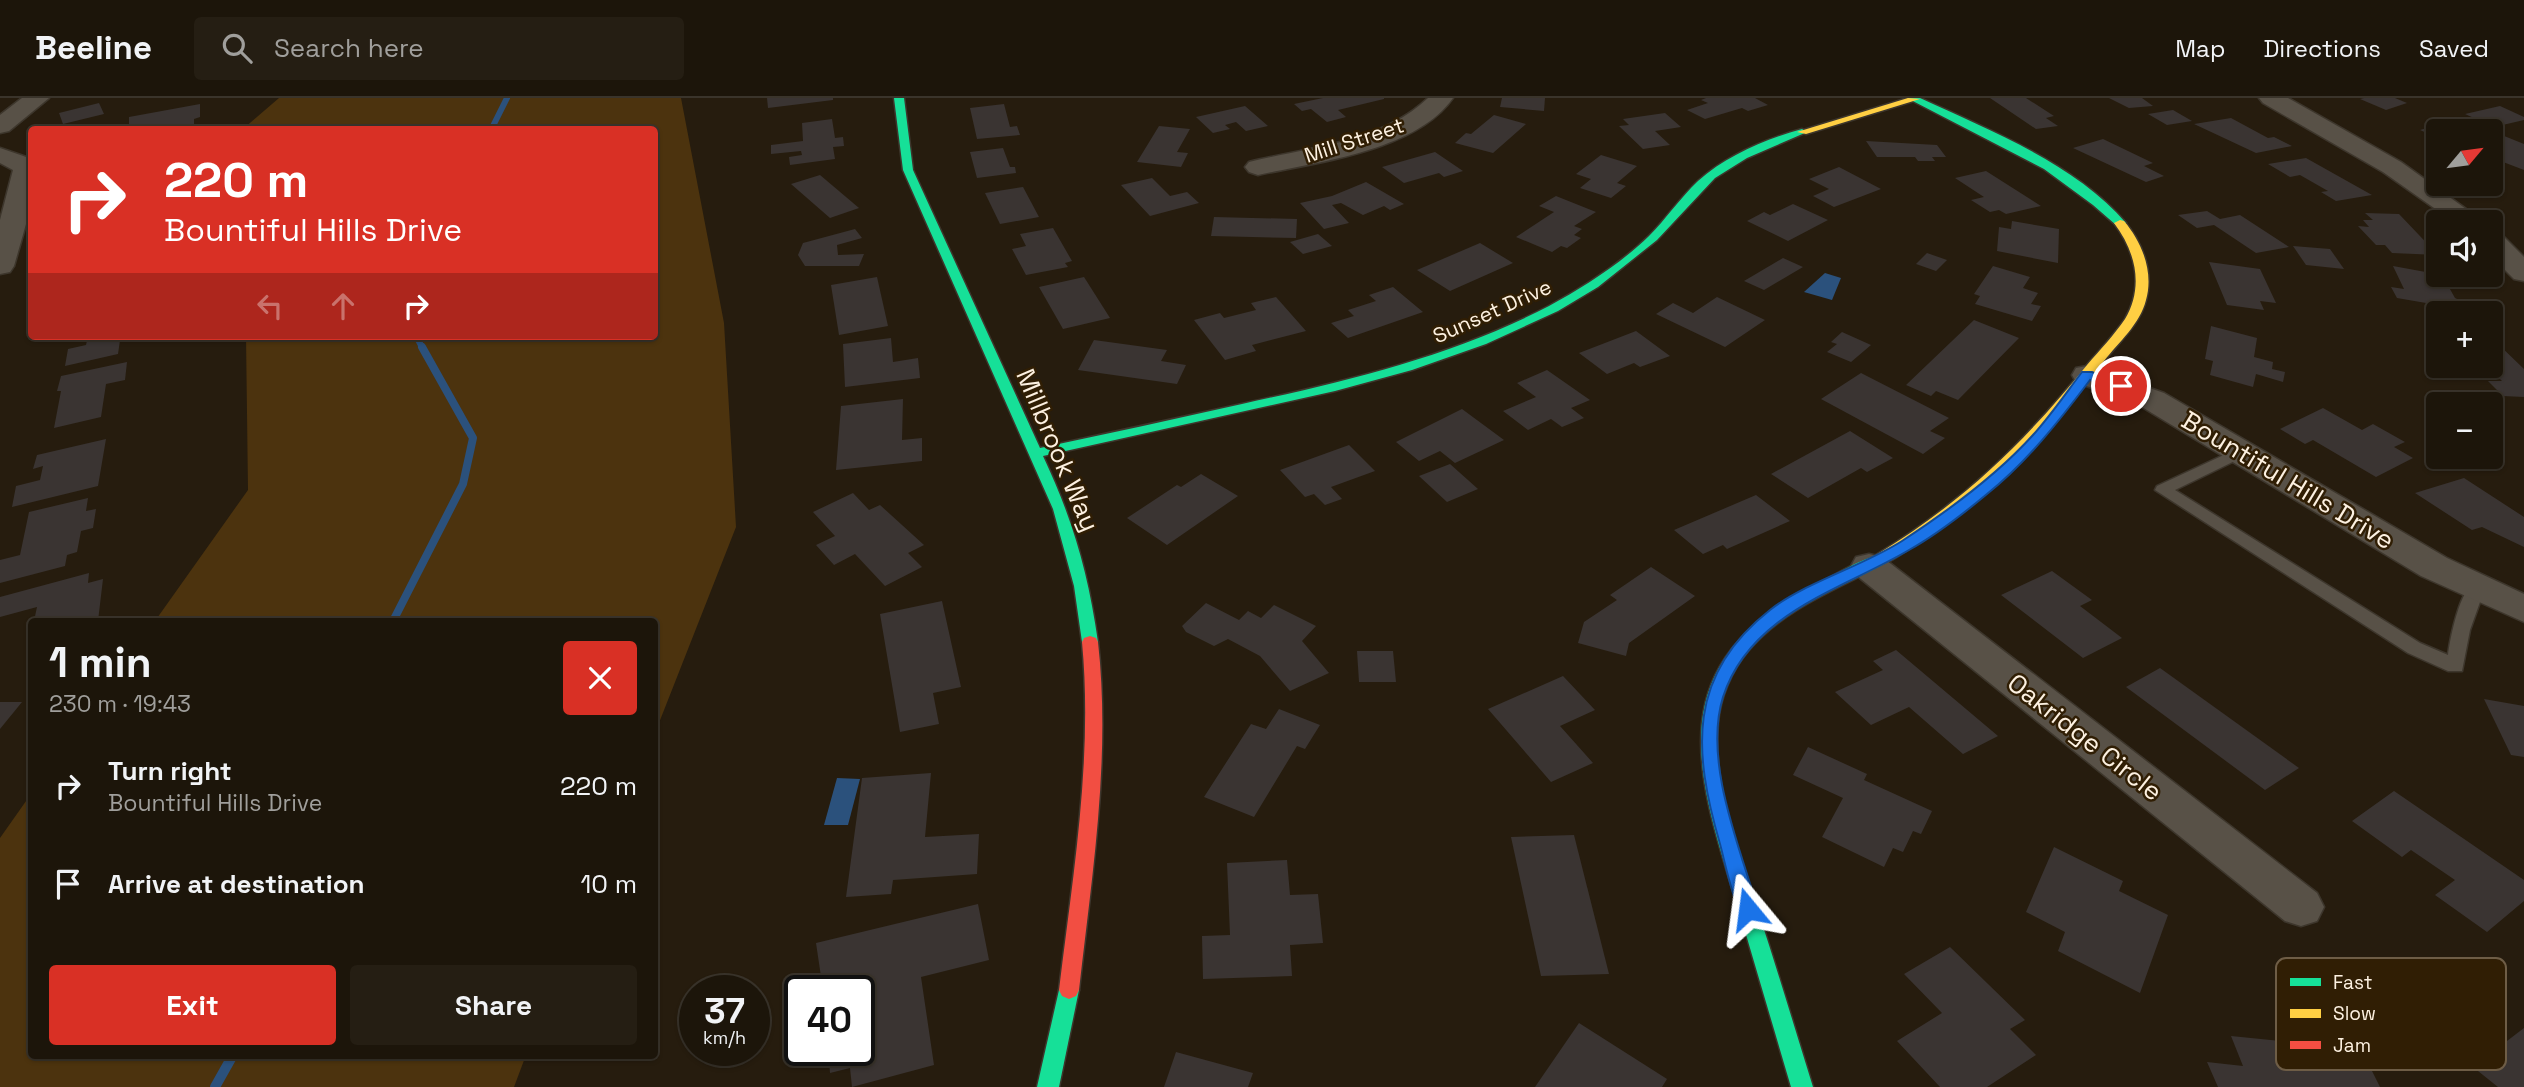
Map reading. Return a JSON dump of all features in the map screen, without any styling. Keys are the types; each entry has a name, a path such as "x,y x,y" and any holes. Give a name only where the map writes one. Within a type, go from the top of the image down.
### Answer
{"street":[{"name":"Millbrook Way","path":"899,98 908,170 1060,509 1082,586 1094,680 1091,803 1073,972 1048,1087"},
{"name":"Mill Street","path":"1258,167 1386,134 1423,115 1441,98"},
{"path":"2271,98 2402,173 2454,210"},
{"path":"0,102 36,99"},
{"path":"0,126 36,99"},
{"name":"Sunset Drive","path":"1035,453 1321,391 1378,377 1476,346 1545,313 1598,281 1655,236 1699,185 1738,159 1780,141 1914,99"},
{"path":"1802,1087 1718,807 1708,746 1714,698 1729,666 1747,640 1762,625 1796,601 1869,566 1933,527 2003,473 2038,439 2130,318 2142,295 2143,271 2128,233 2098,200 2060,173 1914,99"},
{"path":"0,155 20,162 26,169 0,266"},
{"path":"2503,252 2524,273"},
{"name":"Bountiful Hills Drive","path":"2087,375 2153,400 2434,567 2524,609"},
{"name":"Oakridge Circle","path":"1869,566 2301,907"}],"lane":[{"path":"2241,452 2163,490 2414,648 2455,666 2461,630 2476,588"}],"shaded area":[{"path":"279,98 681,98 724,323 736,527 658,725 658,618 157,618 248,490 246,340 658,340 658,126 246,126"},
{"path":"28,798 28,1059 524,1059 514,1087 0,1087 0,838"}],"water":[{"path":"1825,273 1841,278 1832,300 1804,292"},
{"path":"837,778 860,779 848,825 824,825"}],"building":[{"path":"767,98 833,98 833,100 768,108"},
{"path":"1323,98 1384,99 1338,110 1346,117 1327,122 1311,109 1302,111 1294,104"},
{"path":"1502,98 1545,98 1544,111 1500,107"},
{"path":"1755,98 1768,105 1748,111 1742,108 1705,119 1687,110 1708,103 1701,100"},
{"path":"1990,98 2026,98 2054,116 2046,118 2058,126 2036,129"},
{"path":"2109,98 2142,98 2153,106 2129,108"},
{"path":"2395,98 2407,103 2386,110 2360,99"},
{"path":"99,103 104,114 63,124 59,113"},
{"path":"200,104 200,117 194,119 194,126 129,126 129,117"},
{"path":"1004,104 1010,127 1017,126 1020,135 977,139 970,108"},
{"path":"1245,106 1268,126 1246,131 1236,122 1225,125 1230,129 1213,133 1196,117"},
{"path":"2500,106 2524,117 2524,120 2503,125 2503,119 2476,119 2465,114"},
{"path":"2173,110 2192,121 2167,125 2148,114"},
{"path":"1665,113 1681,127 1655,131 1670,145 1643,149 1619,126 1629,125 1623,119"},
{"path":"1494,115 1526,124 1493,153 1455,143 1466,133 1471,134"},
{"path":"2231,118 2268,138 2274,137 2292,146 2256,153 2194,124"},
{"path":"832,119 835,138 843,137 844,146 833,147 835,159 790,165 789,157 802,155 801,151 771,154 771,145 803,141 802,123"},
{"path":"1159,126 1190,129 1177,152 1188,153 1181,167 1137,162"},
{"path":"2503,136 2524,144 2524,170 2503,162"},
{"path":"2103,139 2153,163 2144,166 2164,176 2146,182 2073,148"},
{"path":"1866,141 1937,145 1946,157 1932,157 1935,161 1918,161 1915,157 1877,157"},
{"path":"1003,148 1010,167 1015,167 1016,173 977,178 970,152"},
{"path":"1435,152 1463,171 1444,177 1439,173 1404,183 1382,167"},
{"path":"1601,155 1637,166 1617,183 1626,186 1611,198 1580,188 1591,179 1576,174"},
{"path":"2306,158 2372,195 2336,201 2321,192 2328,191 2300,175 2290,177 2268,164"},
{"path":"1839,167 1881,189 1834,207 1813,196 1829,189 1809,179"},
{"path":"1986,171 2041,206 2006,214 1999,210 1990,212 1971,200 1984,197 1955,178"},
{"path":"820,175 859,208 830,218 791,184"},
{"path":"1152,178 1170,196 1187,192 1199,203 1150,216 1121,185"},
{"path":"1366,182 1404,204 1390,210 1384,206 1363,215 1341,203 1332,205 1349,223 1324,229 1300,203 1332,196"},
{"path":"1023,187 1039,217 1000,224 985,193"},
{"path":"1556,196 1596,212 1574,226 1582,229 1574,235 1581,238 1567,248 1561,246 1552,252 1516,237 1554,212 1539,206"},
{"path":"1793,204 1828,220 1788,241 1747,221 1764,212 1770,215"},
{"path":"2207,211 2220,219 2240,215 2289,247 2256,253 2214,225 2197,228 2178,215"},
{"path":"2365,213 2399,214 2426,242 2426,254 2392,253 2385,245 2376,245 2358,226 2369,227 2363,220 2373,220"},
{"path":"1214,217 1297,219 1296,238 1211,236"},
{"path":"2012,221 2059,229 2058,263 1997,251 1999,227 2011,229"},
{"path":"1053,228 1072,261 1065,263 1068,267 1026,275 1012,249 1026,246 1020,234"},
{"path":"855,229 862,238 837,245 838,255 864,254 859,266 805,266 798,255 803,243"},
{"path":"1318,234 1332,246 1303,254 1290,242"},
{"path":"1480,243 1513,263 1450,291 1417,270"},
{"path":"2293,246 2330,249 2344,269 2306,265"},
{"path":"1927,253 1947,260 1936,271 1916,264"},
{"path":"1783,258 1803,267 1764,290 1744,281"},
{"path":"2209,262 2260,269 2276,303 2260,301 2264,310 2227,305"},
{"path":"1993,266 2030,277 2023,288 2038,293 2031,304 2041,306 2032,321 1975,304 1980,296 1974,294"},
{"path":"2393,266 2426,272 2426,287 2449,287 2455,298 2461,301 2426,303 2397,298 2391,287 2404,289"},
{"path":"877,277 888,326 839,335 831,285"},
{"path":"1084,277 1110,318 1063,329 1039,287"},
{"path":"1393,287 1423,312 1348,338 1331,323 1354,316 1348,310 1376,301 1369,295"},
{"path":"1276,297 1306,331 1252,345 1256,351 1225,360 1194,320 1220,313 1224,318 1256,310 1251,303"},
{"path":"1717,297 1765,320 1725,347 1656,314 1673,303 1693,313"},
{"path":"1974,320 2019,338 1958,400 1936,391 1931,396 1906,385"},
{"path":"2211,326 2257,338 2254,357 2273,362 2272,369 2285,372 2283,382 2256,374 2253,387 2210,375 2213,361 2205,359"},
{"path":"1636,331 1670,356 1640,367 1634,363 1607,374 1579,353"},
{"path":"1842,332 1871,345 1851,362 1827,352 1837,344 1831,342"},
{"path":"891,338 893,362 918,358 920,378 845,387 843,344"},
{"path":"87,340 120,340 118,354 65,366 68,349 86,345"},
{"path":"1094,340 1167,350 1161,361 1186,365 1177,384 1078,370"},
{"path":"2503,349 2524,369 2524,397 2503,396 2503,392 2499,392 2488,381 2502,381 2499,378 2503,378"},
{"path":"127,362 125,380 106,384 101,417 54,428 61,376"},
{"path":"1547,370 1590,400 1571,408 1584,418 1562,427 1551,419 1528,430 1503,411 1536,397 1517,383"},
{"path":"1861,373 1949,418 1930,431 1945,438 1923,454 1821,399"},
{"path":"903,399 902,440 922,438 922,461 836,470 841,406"},
{"path":"2323,408 2362,430 2373,424 2405,442 2394,447 2413,458 2376,477 2313,440 2305,444 2280,429"},
{"path":"1462,409 1504,440 1455,463 1440,451 1419,461 1396,442"},
{"path":"1850,431 1893,458 1867,472 1861,468 1808,498 1771,474"},
{"path":"106,439 98,486 12,507 16,486 40,480 43,466 33,469 37,455"},
{"path":"1349,445 1375,471 1331,487 1342,499 1325,505 1314,494 1305,497 1280,470"},
{"path":"1450,464 1478,489 1447,502 1419,476"},
{"path":"1201,474 1238,496 1167,545 1127,518 1177,485 1181,487"},
{"path":"2464,478 2524,517 2524,547 2482,527 2472,530 2415,493"},
{"path":"853,493 869,510 880,505 924,545 908,553 922,567 885,586 855,554 834,565 816,545 835,536 813,512"},
{"path":"1756,495 1790,521 1727,549 1723,545 1703,554 1674,530"},
{"path":"88,498 86,511 96,509 93,528 81,531 77,552 67,555 65,566 0,583 0,560 20,555 29,512"},
{"path":"1651,567 1695,596 1629,643 1626,656 1578,643 1584,622 1617,600 1610,595"},
{"path":"2052,571 2092,600 2080,606 2122,638 2083,658 2001,595"},
{"path":"89,573 88,583 103,579 98,618 35,618 37,607 0,617 0,597"},
{"path":"942,601 961,687 933,693 939,724 900,732 880,614"},
{"path":"1206,603 1239,620 1248,611 1261,618 1274,605 1316,626 1302,641 1329,673 1290,691 1260,656 1228,639 1214,646 1186,632 1182,626"},
{"path":"1896,650 1998,736 1963,754 1909,707 1871,725 1835,692 1883,670 1873,661"},
{"path":"1357,651 1393,651 1396,682 1359,682"},
{"path":"2160,668 2299,768 2265,790 2126,687"},
{"path":"1563,676 1595,710 1560,726 1593,763 1551,782 1488,709"},
{"path":"2484,699 2524,706 2524,757 2511,755"},
{"path":"0,702 22,702 0,729"},
{"path":"1279,709 1320,725 1305,749 1297,746 1254,817 1204,797 1251,724 1266,729"},
{"path":"1808,747 1867,774 1864,780 1932,811 1921,834 1913,831 1903,852 1893,848 1884,867 1822,837 1843,798 1793,775"},
{"path":"931,773 925,837 979,834 977,874 893,880 891,894 846,897 862,778"},
{"path":"2394,791 2524,880 2524,901 2487,932 2435,895 2455,880 2411,850 2402,857 2352,821"},
{"path":"1574,835 1609,974 1541,976 1511,837"},
{"path":"2054,847 2123,881 2119,891 2168,915 2140,993 2058,951 2065,932 2026,912"},
{"path":"1287,860 1290,895 1318,894 1323,943 1290,945 1292,976 1203,979 1202,936 1230,935 1227,863"},
{"path":"978,904 989,960 921,977 934,1065 852,1087 850,1068 830,1073 829,1066 875,1066 875,975 821,975 816,943"},
{"path":"1950,947 2025,1020 2010,1029 2036,1055 1987,1087 1940,1087 1897,1041 1942,1013 1904,974"},
{"path":"1579,1023 1667,1079 1662,1087 1535,1087"},
{"path":"2524,1028 2524,1087 2498,1087 2477,1070 2506,1070 2506,1042"},
{"path":"2231,1036 2276,1041 2276,1070 2372,1070 2380,1087 2218,1087 2207,1062 2243,1066"},
{"path":"1176,1052 1253,1073 1248,1087 1164,1087"}],"waterway":[{"path":"493,126 507,98"},
{"path":"418,340 423,349"},
{"path":"395,618 463,484 473,438 422,347"},
{"path":"215,1087 231,1059"}],"traffic: fast":[{"path":"899,98 908,170 1060,509 1082,586 1090,642"},
{"path":"1912,98 1995,137 2048,167 2097,202 2120,223"},
{"path":"1035,453 1330,388 1407,368 1482,342 1554,308 1618,267 1653,238 1695,190 1721,169 1755,151 1802,132"},
{"path":"1802,1087 1721,823 1711,773 1709,723 1713,703 1726,672 1743,646 1757,631 1790,606 1881,559"},
{"path":"1048,1087 1069,990"}],"traffic: slow":[{"path":"1802,132 1915,99"},
{"path":"1881,559 1946,517 2000,471 2050,419 2125,328 2140,302 2142,283 2135,246 2120,223"}],"traffic: jam":[{"path":"1069,990 1091,803 1094,680 1090,642"}],"route":[{"path":"1748,909 1718,807 1708,746 1714,698 1735,656 1747,640 1778,612 1906,546 1983,490 2038,439 2087,375 2121,386"}]}
